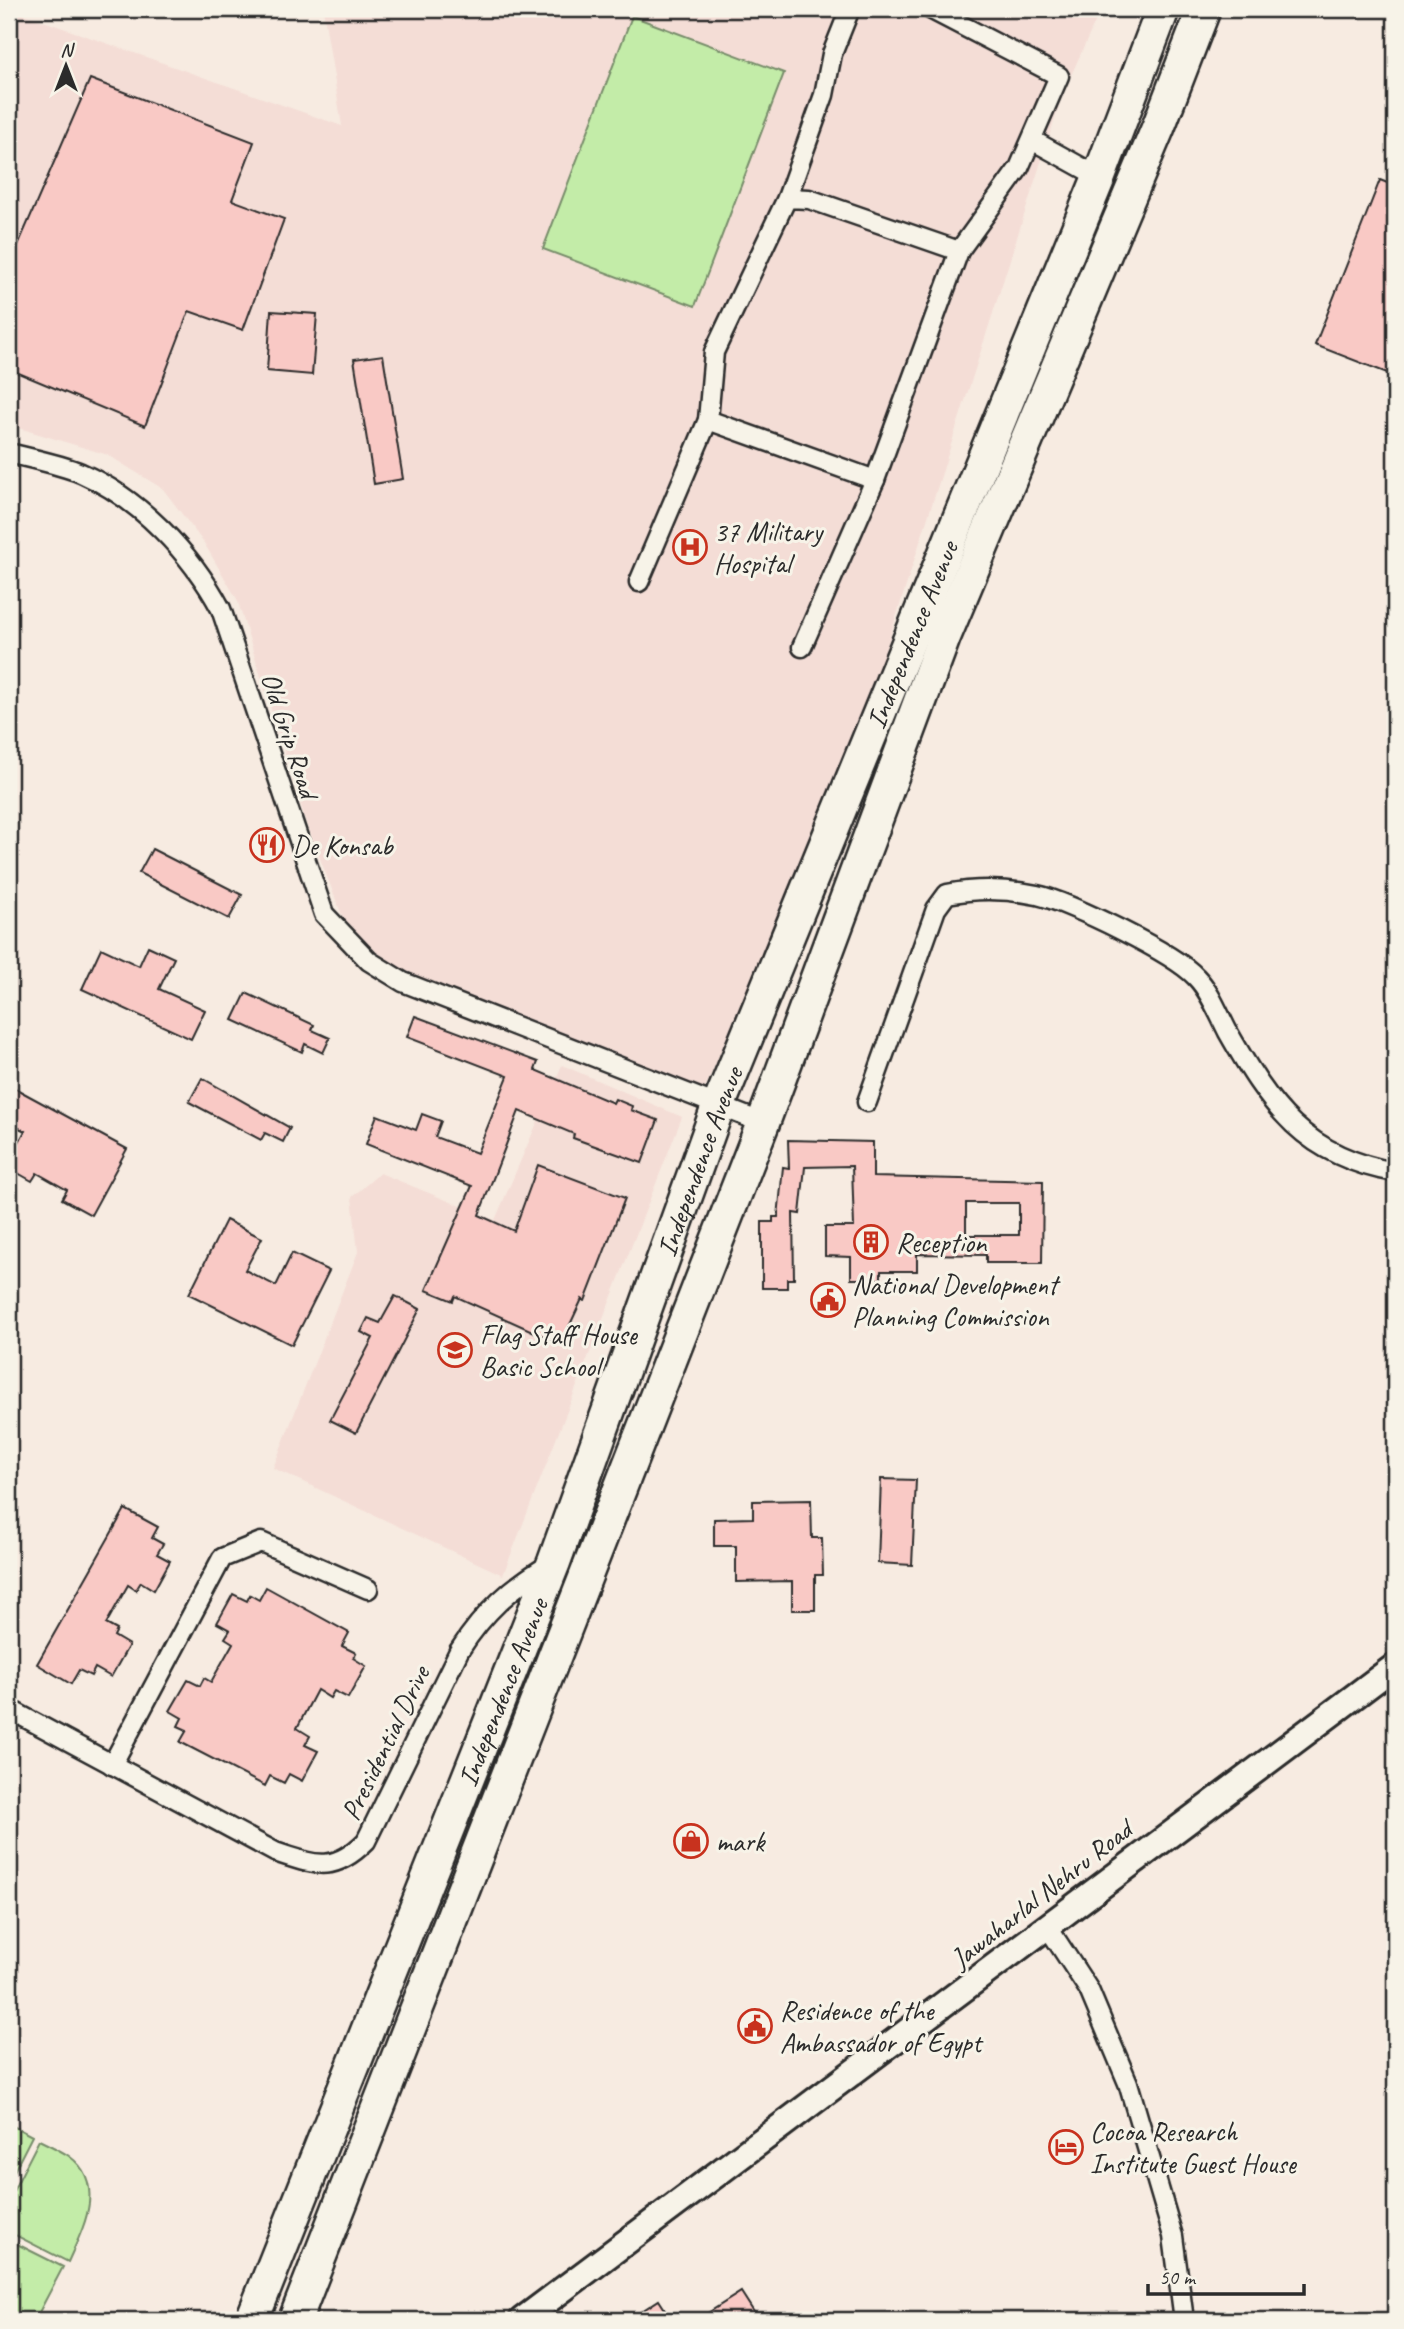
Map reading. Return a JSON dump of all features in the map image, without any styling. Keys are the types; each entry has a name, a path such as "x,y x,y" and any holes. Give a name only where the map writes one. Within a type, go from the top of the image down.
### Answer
{"highway":[{"name":"Independence Avenue","path":"252,2320 554,1562 718,1107 1099,177 1163,9"},
{"name":"Independence Avenue","path":"295,2320 763,1123 944,637 1158,128 1204,9"}],"street":[{"path":"639,582 708,420 714,352 787,198 824,95 832,54 850,9"},
{"path":"802,647 875,480 959,251 1019,168 1059,76 930,9"},
{"path":"1032,140 1099,177"},
{"path":"787,198 810,199 959,251"},
{"path":"708,420 875,480"},
{"name":"Old Grip Road","path":"9,453 80,473 115,493 163,533 207,582 220,609 312,886 324,914 346,941 369,961 404,982 763,1123"},
{"path":"867,1102 936,909 947,894 1001,890 1039,895 1172,957 1197,978 1257,1084 1284,1119 1340,1155 1395,1172"},
{"path":"112,1765 222,1558 261,1542 368,1589"},
{"name":"Presidential Drive","path":"9,1709 275,1852 321,1867 350,1857 366,1841 458,1651 475,1625 520,1582 554,1562"},
{"name":"Jawaharlal Nehru Road","path":"522,2320 1049,1929 1162,1839 1395,1666"},
{"path":"1049,1929 1089,1990 1128,2083 1173,2236 1184,2320"}],"shaded area":[{"name":"37 Military Hospital","path":"9,9 342,126 323,9 1101,9 1063,93 863,721 702,1095 403,975 350,936 307,825 237,599 204,543 163,489 108,455 9,425"},
{"name":"Flag Staff House Basic School","path":"562,1065 682,1117 503,1575 273,1468 358,1252 352,1197 380,1173 495,1220"}],"green space":[{"path":"632,16 784,73 695,306 543,249"},
{"path":"9,2124 32,2136 9,2181"},
{"path":"39,2140 69,2156 81,2167 87,2180 90,2193 85,2222 68,2262 9,2232 9,2199"},
{"path":"9,2240 63,2267 35,2320 9,2320"}],"building":[{"path":"90,79 254,142 232,200 284,219 243,330 189,311 145,426 9,369 9,266"},
{"path":"1380,180 1395,186 1395,376 1315,345"},
{"path":"271,311 317,314 312,375 267,371"},
{"path":"383,355 403,479 374,484 354,359"},
{"path":"152,849 242,895 229,919 139,873"},
{"path":"148,946 174,958 159,989 205,1010 191,1039 82,989 101,948 139,966"},
{"path":"246,993 314,1025 312,1030 330,1038 323,1053 305,1044 302,1052 233,1020"},
{"path":"415,1016 538,1062 535,1070 613,1103 615,1099 632,1106 631,1110 658,1120 642,1163 573,1138 574,1134 519,1111 479,1215 514,1231 538,1165 625,1198 585,1301 582,1299 561,1344 455,1296 453,1301 426,1290 472,1186 366,1144 377,1115 416,1130 422,1114 441,1121 435,1137 477,1153 508,1076 407,1037"},
{"path":"202,1078 290,1128 283,1142 265,1133 261,1140 189,1102"},
{"path":"9,1085 127,1149 91,1215 62,1199 67,1190 37,1173 32,1181 9,1168 9,1160 25,1131 9,1123"},
{"path":"788,1140 873,1142 873,1177 1043,1181 1042,1263 986,1263 986,1255 917,1254 917,1271 881,1271 881,1279 851,1279 851,1257 825,1256 825,1227 854,1227 852,1166 805,1167 800,1214 793,1213 794,1279 787,1279 787,1288 762,1288 762,1222 773,1222 773,1217 778,1217 783,1167 789,1168","holes":["966,1203 1019,1203 1019,1235 966,1235"]},
{"path":"226,1220 262,1238 245,1270 276,1286 292,1253 329,1271 292,1345 189,1294"},
{"path":"395,1296 420,1309 356,1433 330,1420 373,1338 361,1332 368,1318 380,1323"},
{"path":"881,1479 916,1480 912,1565 878,1563"},
{"path":"811,1500 812,1538 822,1538 823,1575 815,1575 815,1610 792,1610 792,1581 736,1582 736,1546 714,1546 714,1519 753,1518 753,1501"},
{"path":"125,1509 158,1527 152,1538 163,1544 157,1554 170,1561 154,1590 141,1582 136,1590 128,1585 106,1624 117,1630 114,1636 129,1645 111,1677 95,1668 91,1676 79,1670 71,1684 37,1664"},
{"path":"266,1587 349,1633 342,1646 356,1653 353,1658 366,1666 348,1698 334,1691 330,1698 317,1690 297,1728 310,1736 305,1745 318,1751 302,1781 289,1774 284,1783 270,1776 265,1786 180,1742 187,1730 178,1726 182,1718 170,1711 188,1680 200,1686 204,1678 211,1682 233,1643 225,1638 230,1630 217,1623 233,1594 247,1601 250,1595 259,1600"},
{"path":"741,2292 759,2320 697,2320"},
{"path":"659,2300 672,2320 628,2320"}],"place":[{"name":"37 Military Hospital","path":"690,547"},
{"name":"De Konsab","path":"267,845"},
{"name":"Reception","path":"871,1242"},
{"name":"National Development Planning Commission","path":"828,1300"},
{"name":"Flag Staff House Basic School","path":"455,1350"},
{"name":"mark","path":"691,1841"},
{"name":"Residence of the Ambassador of Egypt","path":"755,2026"},
{"name":"Cocoa Research Institute Guest House","path":"1066,2147"}]}
